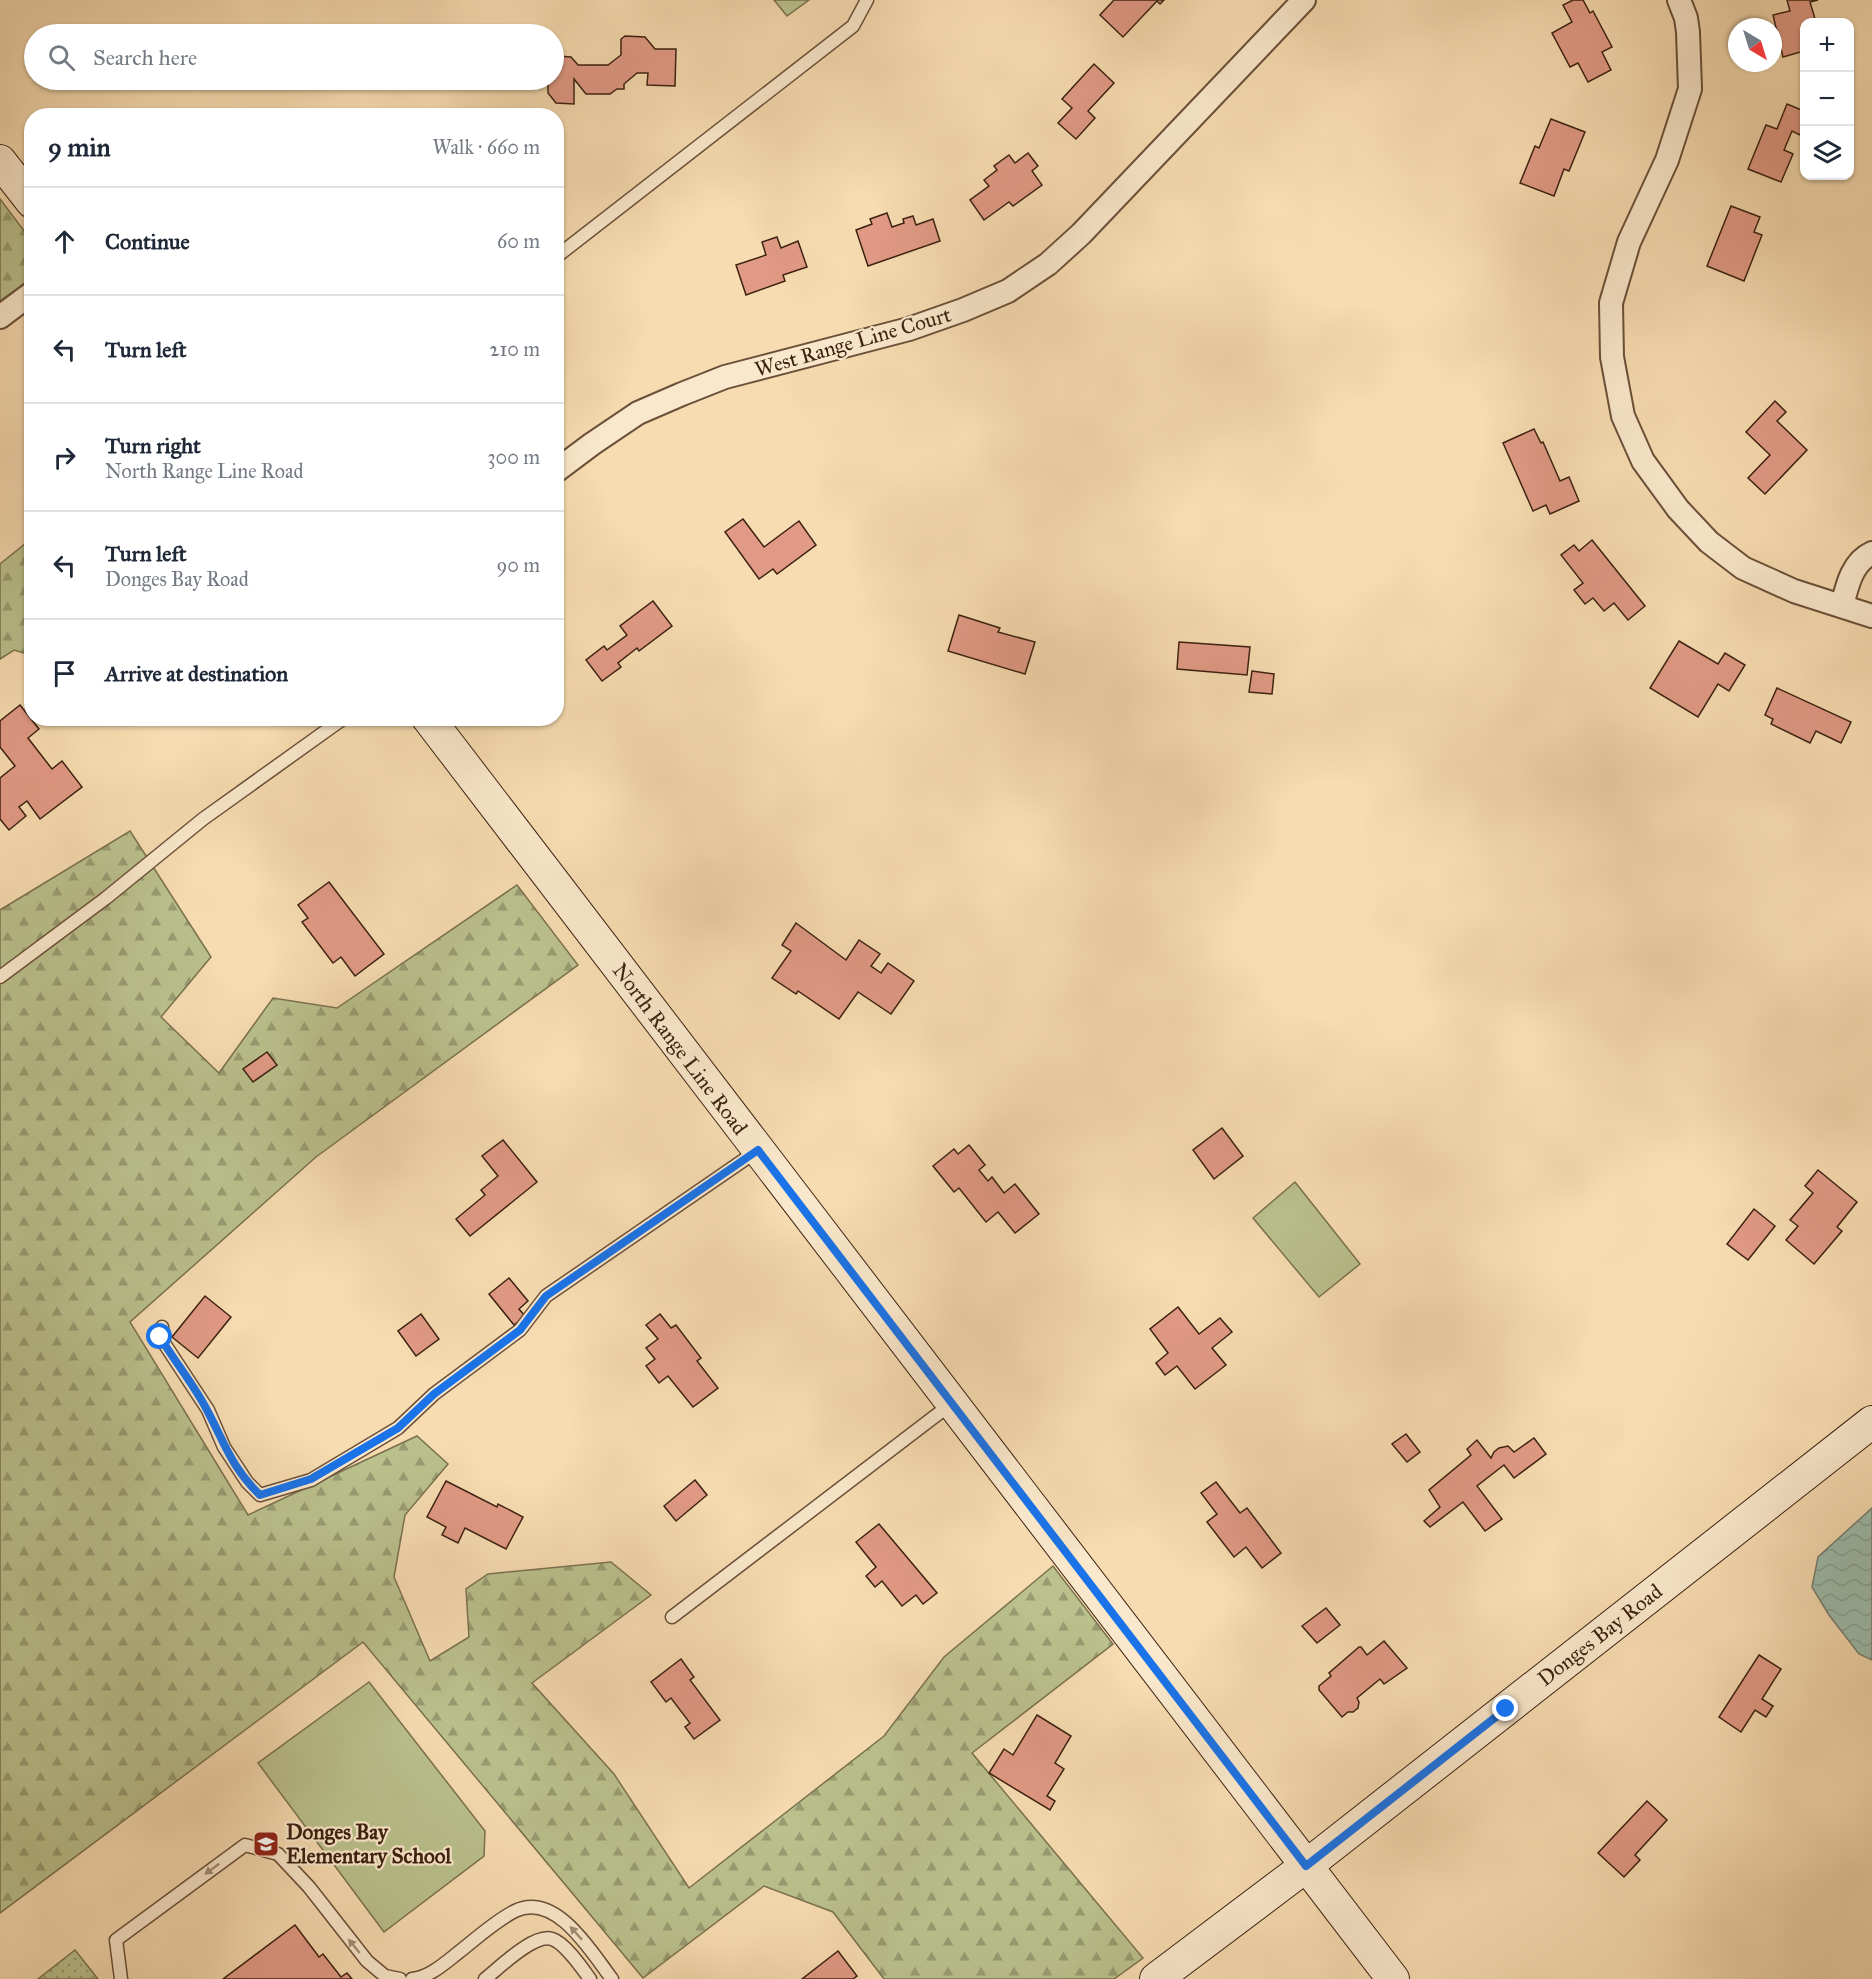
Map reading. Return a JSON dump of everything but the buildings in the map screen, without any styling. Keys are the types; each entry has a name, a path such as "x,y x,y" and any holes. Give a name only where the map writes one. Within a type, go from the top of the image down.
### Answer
{"street":[{"name":"West Range Line Court","path":"564,465 638,413 725,377 909,329 1008,291 1048,264 1081,234 1304,0"},
{"path":"1679,0 1686,18 1688,32 1690,89 1667,160 1629,242 1611,303 1612,357 1623,416 1643,461 1678,509 1709,542 1743,568 1794,591 1872,616"},
{"path":"0,161 24,192"},
{"path":"0,317 24,299"},
{"path":"1842,606 1850,576 1866,556 1872,553"},
{"name":"North Range Line Road","path":"434,726 1393,1979"},
{"name":"Donges Bay Road","path":"1156,1979 1306,1866 1872,1422"}],"lane":[{"path":"564,251 853,26 867,0"},
{"path":"0,976 106,898 203,819 333,726"},
{"path":"162,1327 160,1337 208,1410 224,1447 247,1482 260,1495 311,1479 398,1428 434,1394 520,1330 546,1296 758,1150"},
{"path":"672,1617 952,1403"},
{"path":"121,1979 116,1940 245,1845 278,1854 309,1887 367,1961 385,1976 400,1979"},
{"path":"412,1979 422,1978 444,1965 486,1930 516,1910 536,1907 556,1914 576,1932 612,1979"},
{"path":"485,1979 528,1945 541,1939 551,1938 562,1945 584,1977"}],"green space":[{"path":"774,0 809,0 787,16"},
{"path":"0,199 24,231 24,284 0,301"},
{"path":"24,545 24,653 14,650 0,659 0,564"},
{"path":"130,831 211,957 161,1017 219,1073 273,998 337,1008 517,885 578,965 316,1157 130,1322 248,1515 417,1436 448,1464 405,1515 394,1577 430,1661 469,1637 466,1589 488,1574 611,1562 651,1595 532,1683 614,1774 689,1888 884,1736 944,1657 1053,1566 1113,1644 972,1753 1143,1958 1114,1979 884,1979 833,1912 764,1886 643,1978 363,1642 0,1913 0,910"},
{"path":"1295,1182 1360,1264 1319,1297 1253,1218"},
{"path":"369,1682 485,1831 484,1856 384,1932 258,1763"},
{"path":"75,1950 98,1979 38,1979"}],"water":[{"path":"1872,1508 1872,1660 1859,1654 1829,1615 1812,1587 1818,1557"}],"place":[{"name":"Donges Bay Elementary School","path":"266,1844"}],"route":[{"path":"160,1337 208,1410 224,1447 247,1482 260,1495 311,1479 398,1428 434,1394 520,1330 546,1296 758,1150 1306,1866 1506,1709"}]}
